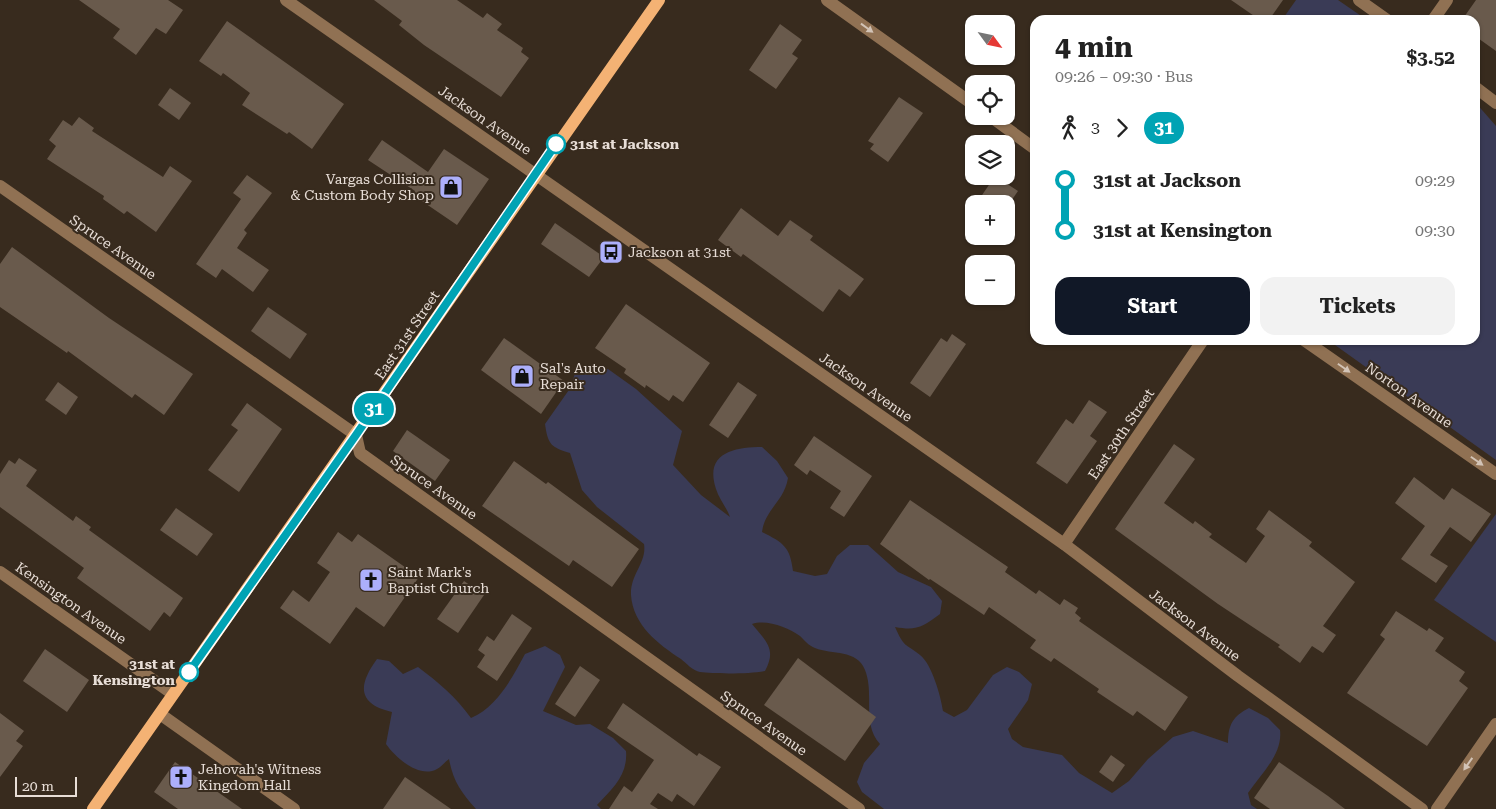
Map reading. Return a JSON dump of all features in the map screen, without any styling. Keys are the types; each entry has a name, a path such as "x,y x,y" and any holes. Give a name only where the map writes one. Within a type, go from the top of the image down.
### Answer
{"main road":[{"name":"East 31st Street","path":"93,809 658,0"}],"street":[{"name":"Jackson Avenue","path":"286,0 1064,544 1238,676 1422,809"},
{"path":"827,0 965,99"},
{"path":"1359,0 1380,15"},
{"path":"1437,15 1448,0"},
{"path":"1480,91 1492,100"},
{"path":"1002,125 1030,145"},
{"name":"Spruce Avenue","path":"0,186 356,435 360,453 860,809"},
{"name":"East 30th Street","path":"1064,544 1200,345"},
{"name":"Norton Avenue","path":"1311,345 1496,474"},
{"name":"Kensington Avenue","path":"0,572 173,694"},
{"path":"160,714 294,809"},
{"path":"1437,809 1496,724"}],"shaded area":[{"path":"1296,0 1338,0 1360,15 1286,15"},
{"path":"1480,108 1496,126 1496,460 1335,345 1480,345"},
{"path":"593,367 608,369 636,389 682,431 673,465 701,495 730,517 717,493 713,477 714,467 718,460 724,454 741,448 762,447 777,461 788,478 783,493 767,517 762,532 776,539 785,547 790,556 793,571 815,576 827,574 837,556 850,545 868,545 898,572 931,587 942,601 940,614 919,627 895,627 903,642 924,659 932,673 943,711 954,717 967,710 993,675 1007,667 1019,672 1032,684 1028,700 1008,729 1012,739 1023,747 1062,755 1079,773 1112,793 1129,781 1148,759 1173,737 1193,731 1228,743 1232,722 1239,714 1249,708 1268,718 1280,730 1280,739 1275,755 1248,793 1251,805 1257,809 884,809 862,792 857,782 864,763 880,744 874,736 871,727 868,679 861,663 856,659 813,647 789,630 764,622 752,624 770,651 765,671 751,673 700,672 692,669 648,633 636,616 631,588 643,557 644,544 597,507 582,490 570,453 555,447 549,441 546,431 545,424 571,387 575,373"},
{"path":"1496,514 1496,642 1434,600"},
{"path":"545,646 560,655 565,667 543,711 576,725 590,724 613,738 626,751 625,767 622,774 614,787 597,805 601,809 476,809 458,786 449,759 437,769 423,771 415,769 401,760 386,744 392,712 372,704 364,692 366,677 377,659 389,661 403,674 418,667 446,690 471,718 489,707 503,691 525,654"}],"building":[{"path":"79,0 168,0 183,10 166,34 156,28 136,55 113,38 120,29"},
{"path":"374,0 457,0 483,18 487,13 502,24 497,30 523,48 521,52 529,58 501,97 424,45 399,25 402,21"},
{"path":"1231,0 1283,0 1272,15 1253,15"},
{"path":"1476,0 1496,0 1496,51 1480,40 1480,15 1466,15"},
{"path":"227,21 344,104 312,149 289,132 287,134 242,105 250,93 223,73 221,76 199,61"},
{"path":"780,24 802,40 792,54 798,58 776,89 749,70"},
{"path":"170,88 191,103 179,120 158,105"},
{"path":"899,97 923,113 888,162 870,149 874,144 868,141"},
{"path":"79,117 94,128 92,131 163,177 170,166 192,181 156,232 127,211 124,214 103,199 104,196 47,159 56,146 49,140 63,120 72,126"},
{"name":"Vargas Collision & Custom Body Shop","path":"382,140 428,172 444,149 489,179 457,225 413,195 415,191 368,160"},
{"path":"247,175 272,193 244,230 247,233 237,248 269,270 253,292 222,269 216,278 196,264 241,199 233,193"},
{"path":"989,185 1009,185 1018,191 1015,195 982,195"},
{"path":"741,208 778,236 790,220 813,236 810,240 864,279 850,297 839,289 823,312 743,254 741,257 718,240"},
{"path":"555,223 604,257 589,277 541,244"},
{"path":"12,247 109,318 193,374 164,415 135,394 132,398 68,351 67,353 0,307 0,264"},
{"path":"626,304 710,363 683,402 673,395 669,401 646,385 645,388 624,373 626,369 595,348"},
{"path":"268,307 307,334 290,359 251,331"},
{"path":"952,334 966,344 930,397 910,383 941,338 947,342"},
{"name":"Sal's Auto Repair","path":"504,338 564,381 541,414 481,370"},
{"path":"58,382 78,397 66,415 45,400"},
{"path":"738,382 757,395 728,438 709,425"},
{"path":"1089,400 1107,412 1090,436 1097,441 1067,484 1036,463 1066,419 1073,424"},
{"path":"247,403 282,429 239,492 208,470 238,430 231,425"},
{"path":"407,430 450,460 435,481 393,451"},
{"path":"814,436 872,476 844,517 830,508 841,491 810,470 807,475 794,465"},
{"path":"1174,444 1195,459 1164,503 1193,524 1195,521 1212,534 1209,537 1246,563 1265,536 1256,529 1269,510 1312,542 1309,546 1355,582 1323,626 1336,635 1323,653 1312,646 1300,663 1278,647 1280,645 1218,604 1115,529"},
{"path":"19,458 37,470 26,486 73,521 76,516 91,527 89,530 183,598 170,617 164,612 150,631 77,578 84,568 0,507 0,474 9,460 15,464"},
{"path":"514,461 546,484 548,482 639,549 612,587 573,560 569,566 482,506"},
{"path":"1414,477 1444,500 1452,488 1491,514 1471,542 1450,527 1430,555 1448,566 1436,583 1401,559 1425,526 1395,503"},
{"path":"910,500 1008,567 1005,572 1036,594 1039,590 1060,605 1064,599 1078,608 1075,613 1081,618 1079,621 1188,697 1165,731 1137,711 1133,716 1097,692 1099,689 1054,658 1051,662 1030,648 1036,640 989,607 984,615 929,580 880,544"},
{"path":"176,508 213,534 197,556 160,530"},
{"name":"Saint Mark's Baptist Church","path":"338,532 352,542 358,534 419,577 384,627 356,607 330,644 280,608 293,590 309,602 330,572 317,563"},
{"path":"464,581 484,595 458,633 437,619"},
{"path":"1396,611 1427,631 1429,628 1444,638 1435,651 1465,672 1459,681 1468,688 1427,746 1347,693 1385,639 1380,635"},
{"path":"512,614 532,628 497,681 477,667 485,655 478,650 487,636 494,641"},
{"path":"45,649 89,680 67,712 23,681"},
{"path":"798,658 876,717 845,761 764,705"},
{"path":"580,666 600,680 575,717 555,704"},
{"path":"623,703 697,756 699,753 721,767 694,806 677,794 672,802 658,793 650,804 658,809 609,809 624,786 632,792 654,760 607,728"},
{"path":"0,713 24,731 16,741 23,746 0,777"},
{"path":"1111,755 1125,765 1113,782 1099,772"},
{"name":"Jehovah's Witness Kingdom Hall","path":"175,762 242,809 178,809 154,792"},
{"path":"1279,762 1345,809 1270,809 1254,798"},
{"path":"405,777 451,809 383,809"}],"bus line":[{"name":"31","path":"189,672 356,435 556,144"}],"place":[{"name":"31st at Jackson","path":"556,144"},
{"name":"Vargas Collision & Custom Body Shop","path":"451,187"},
{"name":"Jackson at 31st","path":"611,252"},
{"name":"Sal's Auto Repair","path":"522,376"},
{"name":"Saint Mark's Baptist Church","path":"371,580"},
{"name":"31st at Kensington","path":"189,672"},
{"name":"Jehovah's Witness Kingdom Hall","path":"181,777"}]}
